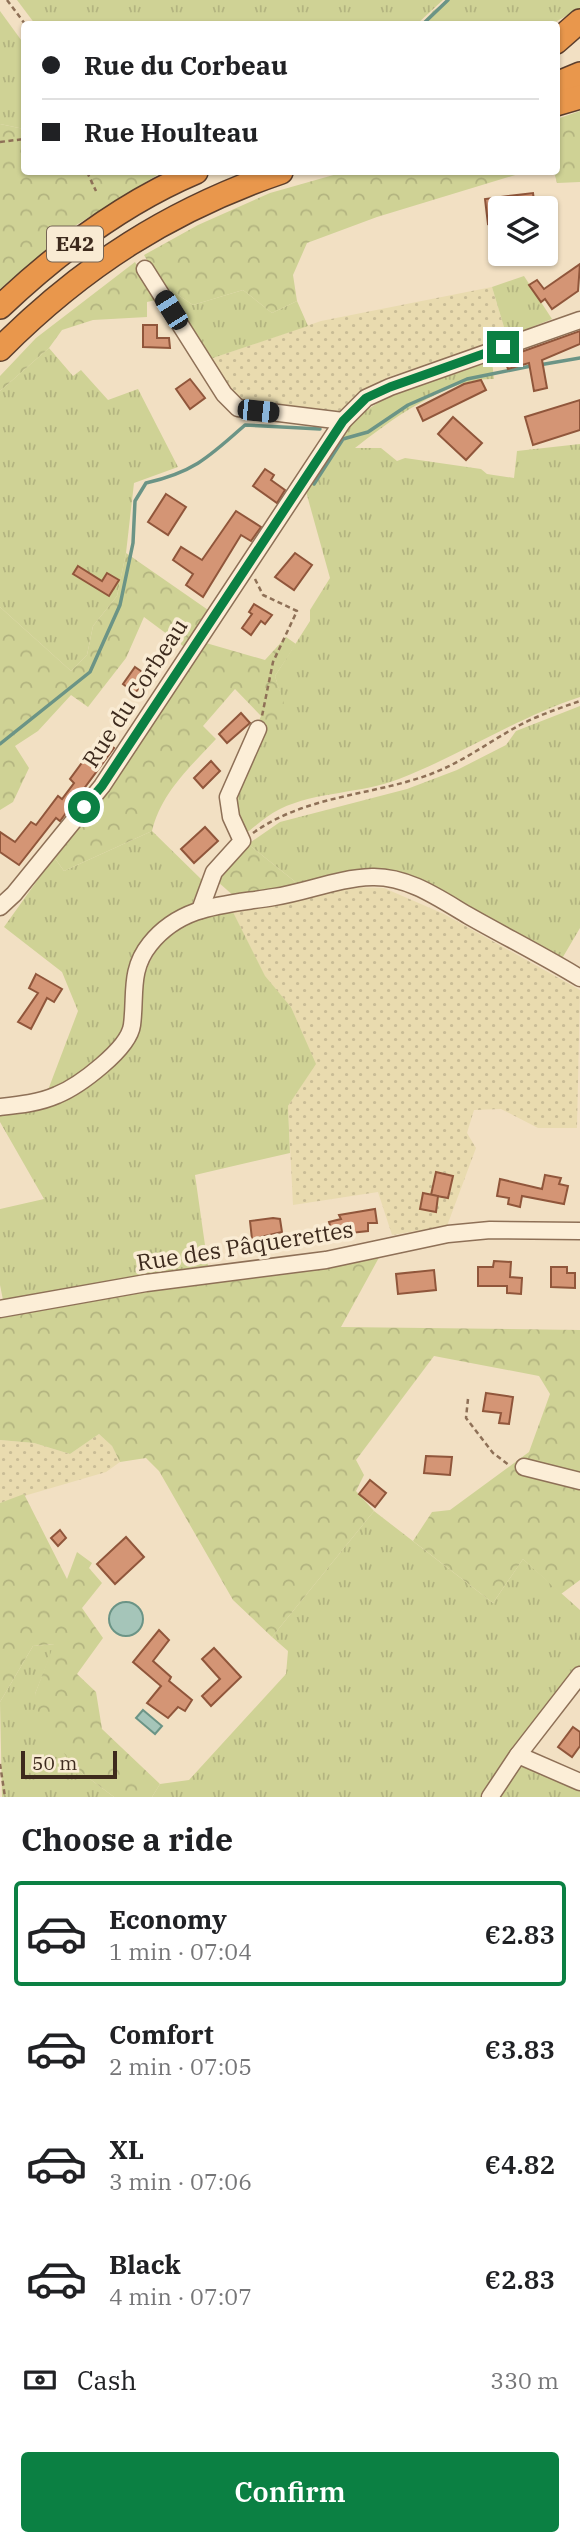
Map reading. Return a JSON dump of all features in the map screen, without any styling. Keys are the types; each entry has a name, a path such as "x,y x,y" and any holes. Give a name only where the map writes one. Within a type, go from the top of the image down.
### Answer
{"highway":[{"path":"560,38 580,21"},
{"path":"560,50 580,42"},
{"path":"560,82 580,74"},
{"path":"560,103 580,96"},
{"name":"E42","path":"0,307 35,274 79,241 157,191 190,175"},
{"name":"E42","path":"0,349 54,297 119,250 196,204 273,175"}],"street":[{"path":"145,269 223,394 238,408 343,421"},
{"name":"Rue du Corbeau","path":"0,907 14,894 102,786 343,421 366,398 390,387 580,320"},
{"path":"200,910 214,872 242,841 231,817 228,797 258,729"},
{"path":"0,1107 30,1104 58,1095 110,1059 129,1037 134,975 139,959 163,930 185,915 216,904 274,897 348,878 376,876 404,882 432,893 580,978"},
{"name":"Rue des Pâquerettes","path":"0,1308 146,1283 326,1260 448,1234 490,1230 580,1231"},
{"path":"519,1468 580,1480"},
{"path":"491,1797 518,1755 580,1675"},
{"path":"518,1755 580,1782"}],"path":[{"path":"7,0 23,21"},
{"path":"0,142 21,139"},
{"path":"88,175 96,191"},
{"path":"251,559 257,588 263,595 297,611 273,663 258,729"},
{"path":"242,841 277,816 316,802 432,774 481,750 519,726 580,701"},
{"path":"468,1399 466,1418 493,1453 519,1468"},
{"path":"0,1765 5,1797"}],"shaded area":[{"path":"492,287 507,337 386,378 359,394 335,415 243,403 226,390 207,360 321,321"},
{"path":"347,887 384,888 444,914 580,990 577,1128 538,1128 501,1109 474,1110 467,1133 476,1148 447,1226 392,1235 378,1192 293,1205 288,1106 315,1064 291,1007 265,977 232,910"},
{"path":"99,1434 112,1446 120,1462 106,1472 0,1503 0,1440 34,1443 70,1454"},
{"path":"126,1602 138,1607 143,1619 138,1631 126,1636 114,1631 109,1619 114,1607"},
{"path":"143,1710 162,1726 155,1734 136,1718"}],"green space":[{"path":"17,0 443,0 420,21 33,21"},
{"path":"450,0 580,0 580,8 557,21 424,21 434,10"},
{"path":"0,11 21,40 21,128 0,124"},
{"path":"580,111 580,182 557,183 555,175 560,175 560,118"},
{"path":"0,124 21,128 21,175 157,175 73,227 0,289"},
{"path":"333,175 515,175 377,217 307,243 293,275 297,301 272,313 243,290 193,305 159,282 144,255 198,225 270,193"},
{"path":"135,262 156,300 147,302 147,317 93,320 62,330 49,348 0,391 0,376 36,338"},
{"path":"524,276 552,319 507,337 492,287"},
{"path":"159,282 193,305 243,290 272,313 297,301 308,326 207,360"},
{"path":"49,348 73,376 81,370 108,400 138,389 178,467 134,483 126,553 117,596 93,626 87,655 71,671 0,607 0,391"},
{"path":"492,361 494,379 477,380 439,393 402,414 355,448 381,448 397,461 405,458 481,469 487,474 514,478 517,451 580,444 580,697 533,715 399,779 294,803 271,814 245,834 232,808 262,735 285,710 275,676 310,621 310,610 330,578 305,488 353,422 384,399 419,383"},
{"path":"126,553 211,612 187,649 144,617 126,658 88,707 71,695 38,731 15,746 29,768 13,802 0,810 0,607 71,671 87,655 93,626 117,596"},
{"path":"286,637 296,644 275,676 286,710 265,737 255,730 261,716 235,689 203,726 216,739 169,793 152,831 64,871 54,857 138,748 206,643 265,660"},
{"path":"580,706 580,928 560,962 429,885 298,884 248,844 280,822 407,789 457,770 506,745 516,731"},
{"path":"152,831 202,880 192,904 147,943 128,1031 112,1053 45,1098 78,1011 62,972 4,927 54,857 64,871"},
{"path":"248,844 298,884 262,896 235,897 218,882"},
{"path":"215,909 232,910 265,976 291,1007 316,1064 288,1106 290,1153 195,1175 209,1273 3,1300 0,1285 0,1209 44,1199 0,1122 0,1112 52,1105 130,1047 143,980 157,950 167,936 180,925"},
{"path":"382,1252 341,1327 580,1330 580,1580 561,1594 523,1559 493,1603 413,1541 432,1512 450,1510 529,1452 550,1394 539,1376 434,1356 356,1460 364,1475 356,1491 374,1511 272,1637 233,1600 159,1471 146,1458 120,1462 112,1446 99,1434 70,1454 34,1443 0,1440 0,1317"},
{"path":"24,1494 67,1579 77,1552 92,1563 89,1568 102,1583 82,1608 103,1638 77,1674 96,1692 102,1729 160,1784 152,1797 114,1797 74,1767 39,1719 35,1694 54,1644 33,1646 0,1702 0,1503"},
{"path":"374,1511 493,1603 523,1559 580,1610 580,1669 484,1797 152,1797 160,1784 189,1780 286,1674 288,1651 272,1637"},
{"path":"55,1644 35,1694 74,1767 114,1797 2,1797 0,1702 33,1646"},
{"path":"522,1762 580,1786 580,1797 499,1797"}],"building":[{"path":"533,193 533,196 509,196"},
{"path":"485,199 488,199 488,224"},
{"path":"580,264 578,291 552,309 545,299 541,302 529,285 537,280 544,289"},
{"path":"143,325 157,325 157,338 169,338 170,348 143,347"},
{"path":"580,331 580,344 542,360 547,388 534,391 529,363 508,369 504,358"},
{"path":"190,379 205,398 190,409 176,389"},
{"path":"481,380 486,390 423,421 417,408 464,384"},
{"path":"580,400 580,430 533,445 525,417"},
{"path":"453,417 482,443 466,460 438,434"},
{"path":"265,469 274,475 271,480 285,490 277,503 253,486"},
{"path":"166,494 186,507 168,535 148,522"},
{"path":"236,511 261,527 251,541 241,535 203,597 186,585 193,574 173,560 181,547 202,560"},
{"path":"295,553 312,565 294,590 275,577"},
{"path":"78,566 102,581 107,573 119,580 109,596 73,574"},
{"path":"254,604 272,615 265,624 261,621 251,635 242,628 252,614 249,612"},
{"path":"135,667 148,676 135,693 123,684"},
{"path":"241,713 250,723 227,743 219,734"},
{"path":"100,738 114,748 60,821 56,818 19,865 0,852 0,832 15,842 31,822 36,825 58,796 62,799 74,783 70,779"},
{"path":"211,761 220,771 203,788 194,778"},
{"path":"205,827 218,841 194,863 181,849"},
{"path":"36,974 62,989 54,1002 47,998 31,1029 18,1022 38,993 29,988"},
{"path":"436,1172 453,1176 448,1198 431,1195"},
{"path":"545,1175 561,1178 559,1184 568,1186 564,1204 522,1196 520,1207 508,1204 509,1198 497,1196 500,1179 542,1189"},
{"path":"423,1193 438,1196 436,1212 420,1209"},
{"path":"375,1209 377,1223 368,1223 368,1231 341,1234 339,1230 332,1232 329,1222 341,1219 339,1215"},
{"path":"280,1219 282,1232 252,1239 250,1221"},
{"path":"494,1261 511,1262 510,1277 522,1278 521,1294 507,1293 507,1286 478,1286 478,1267 493,1267"},
{"path":"551,1267 567,1267 567,1273 575,1273 575,1288 551,1287"},
{"path":"434,1270 436,1290 398,1294 396,1274"},
{"path":"486,1393 513,1397 509,1424 499,1423 501,1413 483,1411"},
{"path":"426,1456 452,1457 450,1475 424,1473"},
{"path":"370,1480 386,1493 375,1507 359,1494"},
{"path":"60,1530 66,1538 58,1546 51,1538"},
{"path":"126,1537 144,1557 115,1584 97,1564"},
{"path":"159,1630 169,1640 153,1661 171,1677 169,1681 192,1700 185,1711 178,1707 168,1718 147,1703 161,1686 133,1662"},
{"path":"214,1648 241,1677 211,1706 202,1696 220,1679 202,1659"},
{"path":"573,1727 580,1732 580,1746 572,1757 558,1747"}],"waterway":[{"path":"426,21 448,0"},
{"path":"539,365 580,358"},
{"path":"314,484 343,439 368,432 408,405 467,379 531,366"},
{"path":"0,744 90,672 120,605 133,543 135,501 146,483 177,474 200,462 245,425 320,429"}],"route":[{"path":"84,807 102,786 343,421 366,398 503,347"}]}
